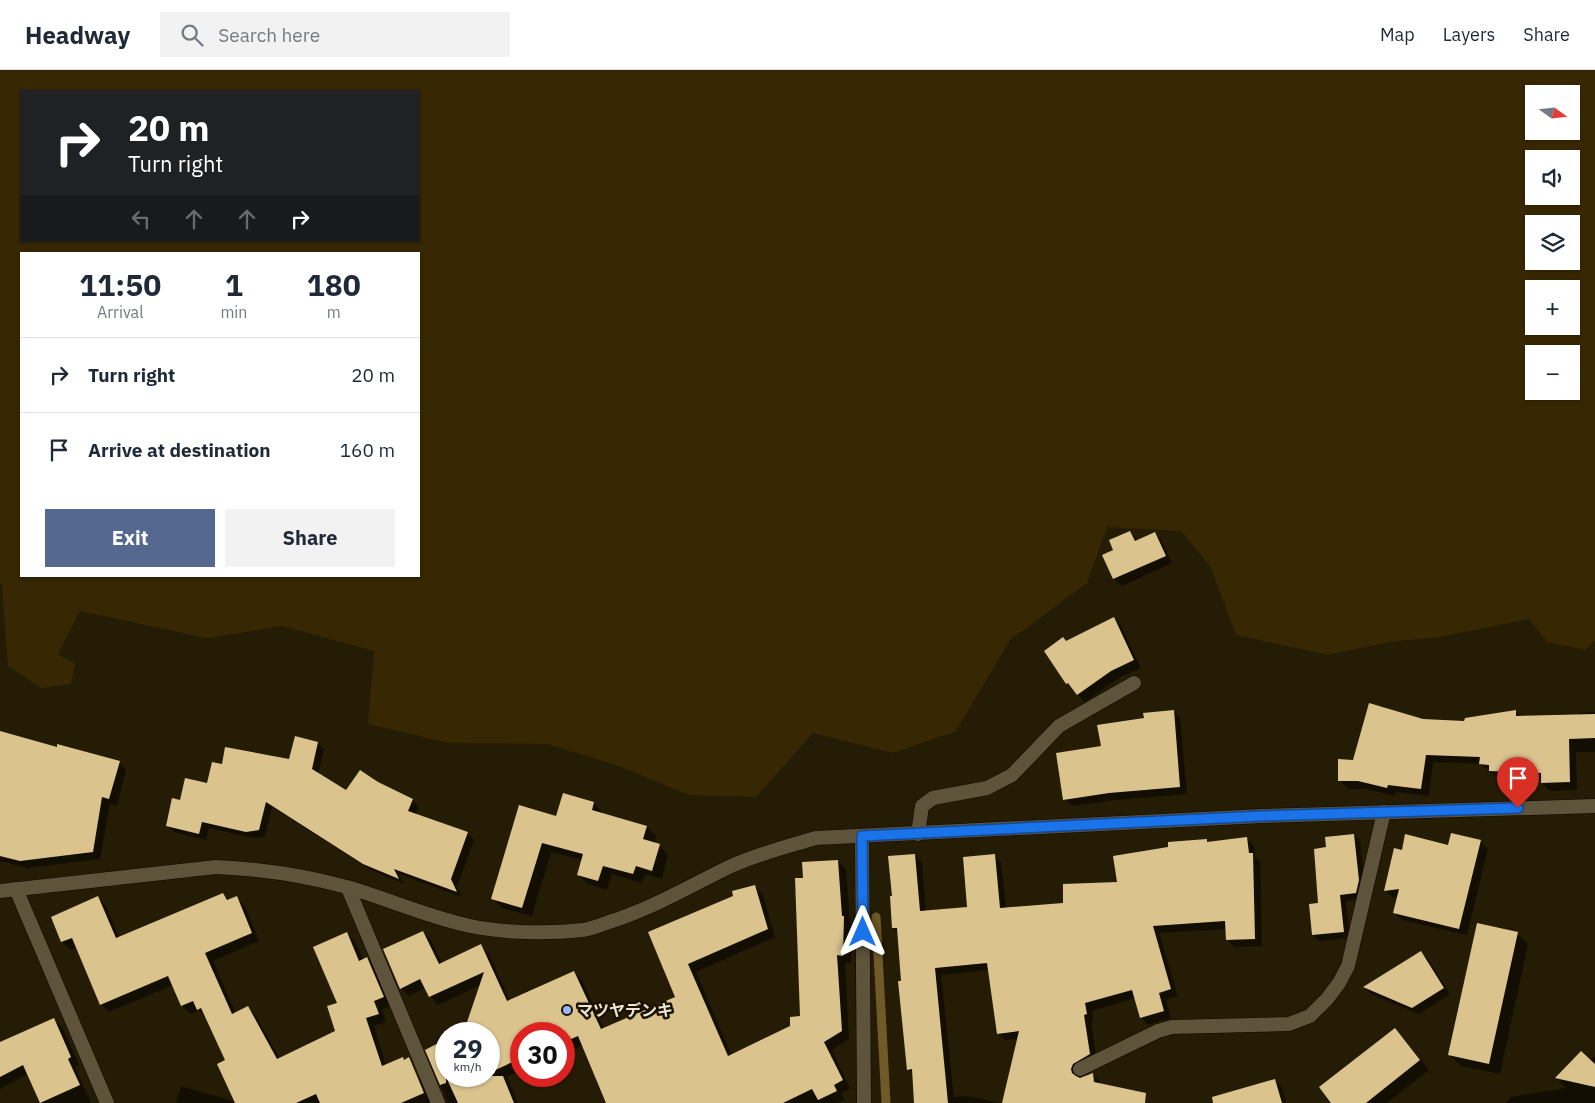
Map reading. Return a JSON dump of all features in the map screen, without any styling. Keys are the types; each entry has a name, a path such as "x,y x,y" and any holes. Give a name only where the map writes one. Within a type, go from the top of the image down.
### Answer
{"street":[{"path":"918,834 922,806 933,798 987,788 1012,775 1059,726 1134,683"},
{"path":"0,891 216,867 251,869 294,874 348,888 432,916 470,926 507,931 585,930 628,916 732,866 764,853 816,838 1262,816 1595,806"},
{"path":"1080,1069 1150,1035 1172,1027 1289,1024 1310,1016 1327,999 1339,983 1348,966 1384,812"},
{"path":"862,836 864,1103"},
{"path":"16,888 108,1103"},
{"path":"348,888 438,1103"}],"shaded area":[{"path":"0,70 1595,70 1595,640 1586,650 1547,642 1529,619 1440,637 1389,642 1328,655 1236,635 1210,566 1181,531 1107,527 1087,583 1010,640 956,731 893,753 813,733 756,797 689,795 619,766 547,744 449,743 368,724 374,651 282,626 207,638 80,611 58,654 75,664 71,684 41,688 8,666 2,587 0,583"}],"building":[{"path":"1130,531 1135,541 1155,532 1166,556 1113,579 1102,555 1113,550 1109,540"},
{"path":"1114,617 1134,660 1111,671 1077,695 1068,683 1066,684 1044,651 1063,637 1066,641"},
{"path":"1369,703 1423,719 1464,721 1465,718 1516,710 1516,716 1595,714 1595,738 1569,739 1570,782 1541,783 1541,773 1489,771 1489,765 1479,764 1480,757 1426,755 1421,789 1388,785 1387,788 1358,781 1338,781 1338,759 1353,760"},
{"path":"1174,710 1180,787 1109,793 1063,800 1056,753 1101,746 1097,725 1144,718 1143,713"},
{"path":"0,731 57,747 57,744 120,761 109,799 102,797 93,852 20,861 0,856"},
{"path":"295,736 318,742 312,769 346,790 360,770 378,782 413,799 408,811 468,832 451,879 457,892 394,869 399,879 363,864 266,802 259,830 246,832 202,822 199,834 166,826 172,798 180,800 185,778 207,783 212,762 222,764 225,747 289,759"},
{"path":"563,793 594,802 592,810 647,826 643,839 660,844 652,871 636,866 633,874 603,866 598,881 577,875 583,854 542,843 522,908 491,899 519,805 556,816"},
{"path":"1451,833 1481,840 1459,929 1393,913 1399,889 1384,891 1394,848 1402,850 1405,834 1448,845"},
{"path":"1354,834 1359,880 1356,893 1340,895 1344,932 1312,935 1309,904 1318,903 1314,849 1326,847 1325,837"},
{"path":"1247,837 1249,853 1253,853 1255,939 1226,940 1225,921 1153,926 1171,989 1159,993 1164,1011 1140,1018 1132,990 1085,1003 1087,1014 1084,1015 1090,1054 1073,1064 1072,1073 1080,1078 1093,1073 1094,1082 1146,1093 1145,1103 1002,1103 1019,1031 997,1034 987,963 935,968 948,1103 914,1103 912,1069 907,1070 898,981 901,981 897,928 892,928 890,896 892,896 888,856 915,854 920,911 967,907 963,857 995,854 1000,908 1063,903 1063,884 1117,882 1113,856 1168,847 1168,842 1207,839 1207,842"},
{"path":"838,860 842,916 844,916 843,956 837,955 842,1031 824,1042 843,1080 834,1085 837,1091 818,1100 812,1089 783,1103 606,1103 578,1036 575,1037 575,1022 510,1022 510,1063 500,1068 500,1022 467,1022 484,972 429,997 420,979 400,989 383,949 423,931 439,964 481,944 507,1001 574,971 601,1029 675,997 648,932 733,896 732,891 755,885 768,929 688,964 728,1056 790,1026 790,1017 800,1016 795,878 803,878 802,862"},
{"path":"223,893 227,900 237,896 252,933 205,953 232,1014 248,1006 277,1059 335,1031 327,1006 337,1003 313,947 347,932 359,961 367,957 384,997 374,1001 379,1014 366,1018 382,1066 403,1057 404,1060 409,1057 424,1093 401,1103 320,1103 316,1094 296,1103 235,1103 217,1064 225,1060 201,1008 197,1010 193,1001 181,1006 168,976 100,1005 72,938 61,942 51,917 98,896 116,938"},
{"path":"1477,923 1518,932 1489,1064 1448,1055"},
{"path":"1421,951 1444,988 1412,1008 1363,987"},
{"path":"54,1018 71,1057 68,1059 80,1085 40,1103 23,1065 0,1077 0,1042"},
{"path":"1395,1028 1420,1060 1366,1103 1331,1103 1319,1087"},
{"path":"435,1045 435,1073 425,1050"},
{"path":"1581,1051 1595,1064 1595,1087 1555,1078"},
{"path":"500,1076 503,1076 514,1103 458,1103 451,1087 500,1087"},
{"path":"1275,1079 1282,1103 1213,1103 1212,1097"}],"waterway":[{"path":"876,917 886,1103"}],"place":[{"name":"マツヤデンキ","path":"567,1010"}],"route":[{"path":"863,932 862,836 1262,816 1518,808"}]}
